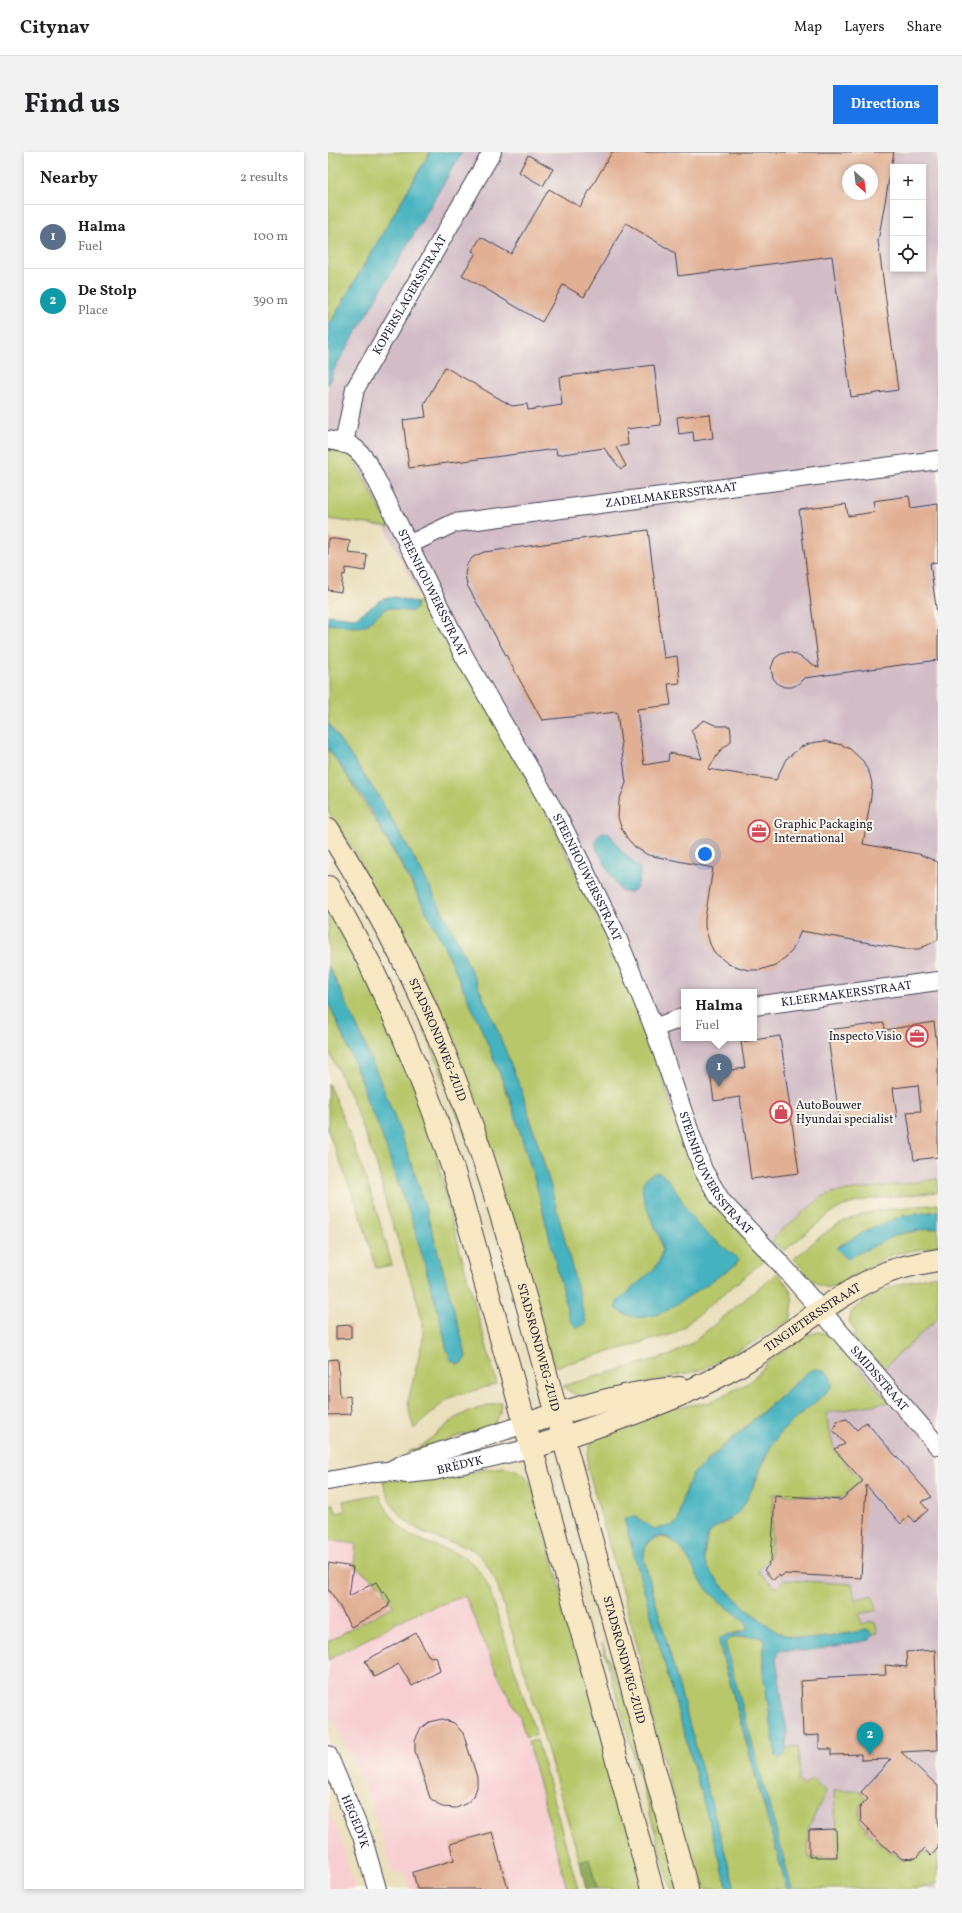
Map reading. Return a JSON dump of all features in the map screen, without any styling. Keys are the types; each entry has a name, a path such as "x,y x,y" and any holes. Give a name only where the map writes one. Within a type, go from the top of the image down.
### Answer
{"main road":[{"name":"STADSRONDWEG-ZUID","path":"328,829 378,911 398,948 442,1046 484,1161 505,1228 558,1414 563,1437 687,1889"},
{"path":"328,887 383,992 432,1107 454,1172 525,1424 530,1448 652,1889"},
{"name":"TINGIETERSSTRAAT","path":"530,1448 662,1403 731,1370 781,1339 820,1311 888,1272 909,1265 938,1260"},
{"name":"TINGIETERSSTRAAT","path":"525,1424 558,1414 658,1389 693,1388"}],"street":[{"name":"KOPERSLAGERSSTRAAT","path":"336,442 355,389 492,152"},
{"name":"STEENHOUWERSSTRAAT","path":"336,442 359,450 369,465 464,656 520,750 582,863 618,937 654,1028 703,1170 722,1202 781,1264 820,1311"},
{"name":"ZADELMAKERSSTRAAT","path":"408,545 454,523 938,460"},
{"name":"KLEERMAKERSSTRAAT","path":"757,1006 938,981"},
{"path":"654,1028 681,1018"},
{"name":"SMIDSSTRAAT","path":"820,1311 938,1446"},
{"name":"BRÉDYK","path":"389,1471 405,1463 525,1424"},
{"name":"BRÉDYK","path":"328,1481 349,1476 389,1471 406,1474 434,1470 530,1448"},
{"name":"HEGEDYK","path":"328,1755 362,1836 376,1889"}],"shaded area":[{"path":"446,152 938,152 938,1186 849,1197 814,1216 755,1266 665,1165 424,604 376,510 328,503 328,356"},
{"path":"938,1285 938,1889 731,1889 641,1544 808,1369 869,1321"},
{"path":"328,1540 356,1544 354,1566 382,1586 393,1606 328,1641"},
{"path":"465,1596 496,1671 520,1718 535,1768 567,1889 410,1889 405,1872 394,1874 370,1799 357,1768 328,1710 328,1660 411,1615"},
{"path":"328,1807 340,1837 355,1889 328,1889"}],"green space":[{"path":"328,152 430,152 328,327"},
{"path":"328,449 349,455 355,461 390,527 328,519"},
{"path":"426,598 554,827 620,965 648,1030 671,1106 692,1159 732,1224 765,1260 673,1334 555,1367 358,858 328,811 328,748 381,831 429,916 451,960 490,1050 516,1119 538,1191 551,1187 522,1092 494,1022 455,935 418,865 377,794 328,723 328,624 369,624 379,613 384,610 389,608 399,610 417,605 416,603","holes":["643,1182 691,1217 699,1228 737,1264 695,1292 656,1315 651,1272 658,1263 661,1255 661,1246 660,1238 645,1203 643,1195"]},
{"path":"328,903 384,1011 432,1130 449,1211 497,1384 454,1396 446,1400 414,1429 408,1401 423,1339 423,1324 418,1303 387,1207 378,1169 354,1104 328,1049 328,1001 363,1084 367,1101 382,1135 412,1220 440,1318 447,1350 466,1357 432,1230 414,1172 364,1043 328,965"},
{"path":"328,1083 364,1172 392,1265 376,1268 361,1216 328,1131"},
{"path":"938,1179 938,1192 870,1199 843,1206 832,1212 785,1250 772,1242 777,1234 822,1197 832,1193"},
{"path":"938,1204 938,1211 902,1216 868,1230 836,1248 938,1228 938,1246 893,1254 831,1287 825,1287 815,1282 794,1259 825,1233 847,1220 872,1212"},
{"path":"777,1273 786,1284 791,1294 793,1306 790,1320 752,1343 703,1369 594,1397 573,1394 563,1386 671,1355 692,1343"},
{"path":"938,1275 938,1318 884,1368 852,1338 856,1334 849,1321 852,1311 871,1297 892,1287 914,1280"},
{"path":"819,1332 830,1335 889,1402 827,1413 828,1427 835,1451 861,1481 841,1498 774,1494 770,1559 758,1571 776,1588 785,1580 852,1584 855,1600 872,1595 878,1610 859,1614 862,1624 872,1621 875,1623 878,1633 873,1634 871,1631 866,1630 807,1639 788,1636 768,1625 740,1603 716,1578 708,1568 704,1559 709,1533 734,1516 754,1485 769,1449 777,1437 784,1429 832,1387 815,1369 808,1372 708,1459 686,1487 678,1522 672,1526 654,1529 634,1516 624,1519 728,1889 697,1889 653,1721 639,1652 588,1469 588,1455 590,1446 598,1434 667,1408 708,1403 750,1382 769,1361 807,1335"},
{"path":"501,1402 500,1414 494,1425 407,1453 423,1445 453,1420 467,1412"},
{"path":"503,1467 512,1469 526,1476 531,1483 646,1889 597,1889 589,1860 580,1862 528,1683 496,1582 486,1564 472,1549 436,1538 415,1528 406,1521 392,1505 383,1481 458,1476 485,1469"},
{"path":"379,1494 393,1518 407,1532 425,1542 464,1557 481,1573 488,1586 536,1735 526,1738 520,1718 496,1671 465,1596 411,1615 328,1660 328,1641 393,1606 382,1586 354,1566 356,1544 328,1540 328,1505 334,1504 336,1513 345,1511 343,1501"},
{"path":"661,1537 677,1544 687,1556 704,1586 719,1601 747,1623 747,1630 726,1635 720,1648 787,1889 735,1889 644,1560 644,1551 647,1545 656,1538"},
{"path":"750,1636 760,1637 764,1640 763,1662 776,1756 779,1759 782,1757 786,1748 798,1746 800,1776 797,1779 804,1786 812,1779 826,1791 808,1829 809,1858 837,1857 834,1790 862,1790 860,1792 866,1799 859,1807 860,1822 868,1829 866,1831 892,1854 894,1852 901,1860 916,1859 924,1851 931,1857 938,1850 938,1883 918,1889 792,1889 725,1647 725,1641 728,1639"},
{"path":"602,1643 641,1738 682,1889 671,1889"},
{"path":"537,1740 578,1889 567,1889 528,1742"},
{"path":"589,1859 597,1889 586,1889 580,1862"}],"water":[{"path":"430,152 462,152 335,368 328,385 328,327"},
{"path":"394,597 415,602 417,608 411,612 389,608 384,610 365,626 354,627 328,624 328,615 355,618 383,599"},
{"path":"328,723 377,794 418,865 455,935 494,1022 522,1092 551,1187 586,1321 583,1325 577,1328 570,1321 538,1191 509,1096 481,1028 442,942 406,872 365,801 328,748"},
{"path":"602,832 609,833 620,849 640,868 640,878 634,890 625,892 620,890 597,850 595,840"},
{"path":"328,965 375,1068 415,1174 464,1346 466,1357 463,1363 458,1364 451,1360 447,1350 440,1318 412,1220 382,1135 367,1101 363,1084 328,1001"},
{"path":"658,1172 673,1186 691,1216 701,1229 739,1260 733,1267 668,1310 648,1317 635,1317 616,1308 617,1302 657,1266 661,1257 662,1247 660,1238 643,1194 643,1185 648,1177"},
{"path":"938,1211 938,1228 901,1233 847,1259 836,1248 868,1230 902,1216"},
{"path":"815,1369 822,1370 830,1376 832,1387 784,1429 777,1437 767,1454 746,1502 733,1517 713,1529 710,1533 707,1538 704,1557 708,1568 727,1591 754,1615 779,1632 788,1636 807,1639 866,1630 871,1631 873,1634 870,1640 805,1651 781,1650 778,1652 776,1658 787,1733 785,1755 779,1759 776,1756 764,1678 764,1640 755,1637 743,1636 732,1638 725,1643 792,1889 787,1889 719,1642 720,1638 747,1630 747,1623 705,1587 684,1552 677,1544 662,1536 650,1541 645,1550 644,1560 735,1889 728,1889 624,1519 634,1516 654,1529 672,1526 678,1522 682,1500 692,1475 808,1372"}],"building":[{"path":"612,152 894,152 892,164 890,164 890,174 878,241 898,390 851,397 832,256 678,276 675,253 626,223 584,297 563,285 542,322 462,275 476,253 472,251 481,237 511,254 549,189 580,207"},
{"path":"528,155 553,169 543,186 519,172"},
{"path":"654,365 661,425 626,429 628,445 616,447 626,466 621,469 604,448 557,455 556,449 409,468 403,420 426,417 424,404 445,367 512,406 527,404 528,410 562,405 559,377"},
{"path":"710,414 713,438 694,441 693,432 679,434 677,417"},
{"path":"909,496 911,508 938,504 938,562 930,563 938,622 938,660 804,678 792,687 784,687 778,684 773,678 771,668 775,658 781,654 788,652 795,654 819,668 799,510 846,504 848,516 875,512 873,501"},
{"path":"648,530 664,658 677,656 680,683 668,684 671,705 637,709 644,765 668,761 669,753 702,759 691,730 704,720 717,726 730,726 731,734 731,742 721,750 708,769 776,780 786,759 801,747 811,743 825,741 842,745 850,749 863,761 870,775 872,784 863,844 919,854 938,862 938,940 919,949 904,949 801,931 792,951 775,965 760,970 748,970 728,964 714,952 705,927 705,918 713,868 648,855 635,847 627,838 621,827 618,817 619,801 626,783 617,712 542,720 467,585 465,574 467,564 473,557 484,552"},
{"path":"328,538 350,541 348,553 367,555 365,571 346,568 345,575 343,574 341,592 328,590"},
{"path":"934,1022 938,1054 938,1157 914,1160 907,1112 921,1111 918,1085 893,1088 897,1117 840,1124 827,1030 884,1023 885,1030"},
{"path":"780,1036 799,1173 751,1179 740,1097 714,1101 710,1073 745,1068 741,1042 757,1041 757,1040"},
{"path":"351,1325 351,1338 336,1339 336,1326"},
{"path":"338,1359 340,1397 350,1396 351,1414 328,1415 328,1360"},
{"path":"847,1419 857,1430 866,1422 932,1497 921,1502 928,1510 915,1522 909,1515 901,1524 866,1485 861,1578 784,1574 780,1577 779,1575 773,1580 764,1570 769,1565 768,1563 771,1560 775,1495 841,1500 863,1481 834,1449 845,1444 832,1429 836,1425 837,1421"},
{"path":"328,1563 353,1567 349,1596 376,1582 391,1602 388,1604 389,1606 351,1627 336,1600 330,1591 328,1591"},
{"path":"416,1633 428,1655 431,1657 436,1656 440,1671 412,1686 399,1664 374,1677 365,1661"},
{"path":"935,1650 938,1750 901,1752 938,1786 938,1848 931,1856 924,1849 916,1858 902,1859 893,1851 892,1853 868,1831 869,1829 861,1821 860,1807 868,1799 861,1792 891,1759 861,1760 861,1754 831,1755 831,1749 819,1749 819,1735 803,1736 801,1681 828,1679 828,1677 886,1675 885,1665 907,1667 906,1652"},
{"path":"442,1719 454,1723 463,1733 477,1777 477,1787 474,1796 467,1803 456,1808 442,1807 430,1798 415,1751 415,1740 421,1728 429,1722"},
{"path":"836,1829 837,1857 809,1857 809,1830"},
{"path":"492,1832 508,1889 417,1889 413,1872 454,1860 450,1844"}],"place":[{"name":"Graphic Packaging International","path":"759,831"},
{"name":"Inspecto Visio","path":"917,1036"},
{"name":"Halma","path":"719,1087"},
{"name":"AutoBouwer Hyundai specialist","path":"781,1112"},
{"name":"De Stolp","path":"870,1755"}]}
